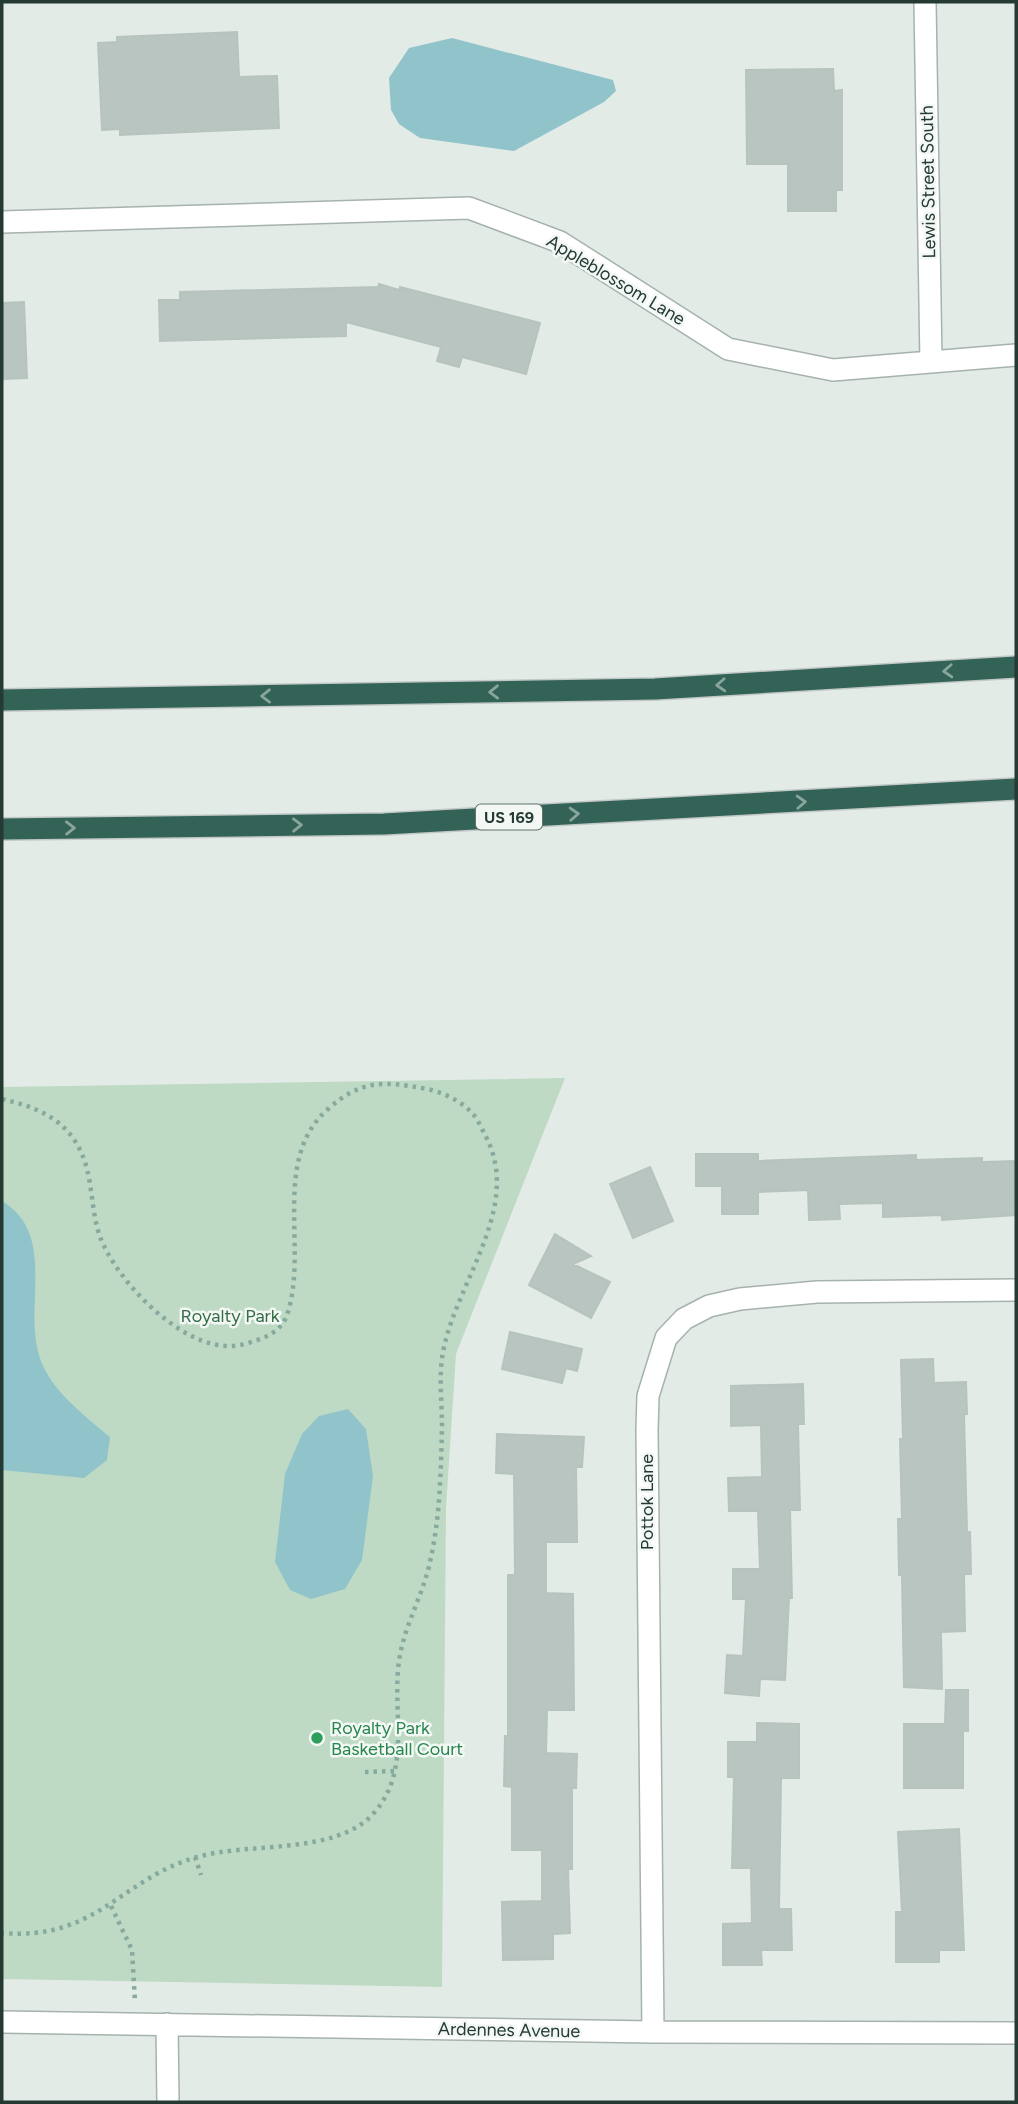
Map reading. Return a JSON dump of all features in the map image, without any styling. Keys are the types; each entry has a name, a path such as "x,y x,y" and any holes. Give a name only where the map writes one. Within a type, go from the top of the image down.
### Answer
{"highway":[{"path":"2,700 655,689 1016,667"},
{"name":"US 169","path":"2,829 384,824 1016,789"}],"street":[{"name":"Lewis Street South","path":"925,2 930,362"},
{"name":"Appleblossom Lane","path":"2,222 469,208 560,242 728,349 833,370 1016,355"},
{"name":"Pottok Lane","path":"653,2032 647,1430 648,1396 666,1338 684,1319 709,1306 740,1299 817,1292 1016,1290"},
{"name":"Ardennes Avenue","path":"2,2022 653,2032 1016,2033"},
{"path":"167,2024 168,2102"}],"path":[{"path":"2,1099 38,1107 73,1137 90,1169 94,1212 112,1263 154,1310 199,1342 235,1347 269,1336 285,1321 294,1294 298,1158 312,1122 345,1094 370,1083 398,1084 440,1092 473,1112 493,1149 498,1185 491,1221 451,1324 442,1359 437,1513 431,1561 400,1652 397,1687 399,1755 389,1792 371,1817 341,1836 195,1857 69,1927 31,1936 2,1933"},
{"path":"365,1772 395,1771"},
{"path":"195,1857 201,1875"},
{"path":"111,1906 132,1950 136,1979 135,2024"}],"green space":[{"name":"Royalty Park","path":"565,1078 456,1354 446,1508 442,1987 2,1979 2,1087"}],"water":[{"path":"452,38 613,80 616,91 604,102 514,151 420,138 399,124 391,110 389,78 409,48"},
{"path":"2,1201 19,1216 29,1233 34,1253 36,1340 46,1372 61,1393 110,1437 107,1460 84,1478 2,1470"},
{"path":"348,1409 366,1429 373,1476 362,1560 345,1589 311,1599 290,1590 275,1562 285,1474 302,1434 319,1416"}],"building":[{"path":"237,32 239,77 277,76 279,128 120,135 120,129 102,130 98,43 117,42 117,37"},
{"path":"833,69 834,91 842,90 842,190 836,190 836,211 788,211 788,164 747,164 746,70"},
{"path":"379,284 540,323 526,374 462,357 459,367 437,361 441,347 346,322 346,336 160,341 159,300 180,300 180,292 378,287"},
{"path":"24,302 27,378 2,379 2,303"},
{"path":"696,1154 758,1154 758,1161 916,1155 916,1160 982,1158 982,1162 1016,1161 1016,1215 942,1220 942,1215 883,1217 883,1203 839,1204 840,1219 809,1220 808,1190 758,1192 758,1214 722,1214 722,1186 696,1186"},
{"path":"650,1167 673,1221 633,1238 610,1184"},
{"path":"555,1234 591,1256 573,1264 610,1282 591,1318 529,1285"},
{"path":"510,1332 582,1349 577,1371 566,1368 562,1383 502,1369"},
{"path":"933,1359 934,1383 966,1382 967,1414 964,1414 967,1532 970,1532 971,1574 964,1574 965,1631 941,1632 942,1689 904,1687 902,1575 899,1575 898,1519 902,1519 900,1439 903,1439 901,1360"},
{"path":"803,1384 804,1424 798,1424 800,1510 790,1510 792,1598 789,1598 785,1680 760,1679 759,1696 725,1693 727,1655 743,1656 746,1599 733,1599 733,1569 760,1569 758,1511 729,1511 728,1478 762,1477 761,1425 731,1426 731,1386"},
{"path":"497,1434 584,1437 582,1467 576,1467 577,1542 546,1542 546,1593 573,1594 574,1710 547,1710 546,1753 577,1754 576,1788 572,1788 572,1869 568,1869 570,1933 553,1934 553,1959 503,1960 502,1902 542,1901 542,1850 512,1850 512,1787 504,1786 505,1736 508,1736 508,1575 515,1575 514,1474 496,1473"},
{"path":"946,1690 968,1690 968,1731 963,1731 963,1788 904,1788 904,1724 945,1724"},
{"path":"757,1723 799,1724 799,1778 781,1778 779,1909 791,1909 792,1950 761,1950 762,1965 723,1965 723,1924 752,1923 751,1868 732,1868 734,1777 728,1777 728,1742 757,1742"},
{"path":"959,1829 964,1950 939,1950 939,1962 896,1962 896,1912 902,1912 898,1832"}],"place":[{"name":"Royalty Park Basketball Court","path":"317,1738"}]}
